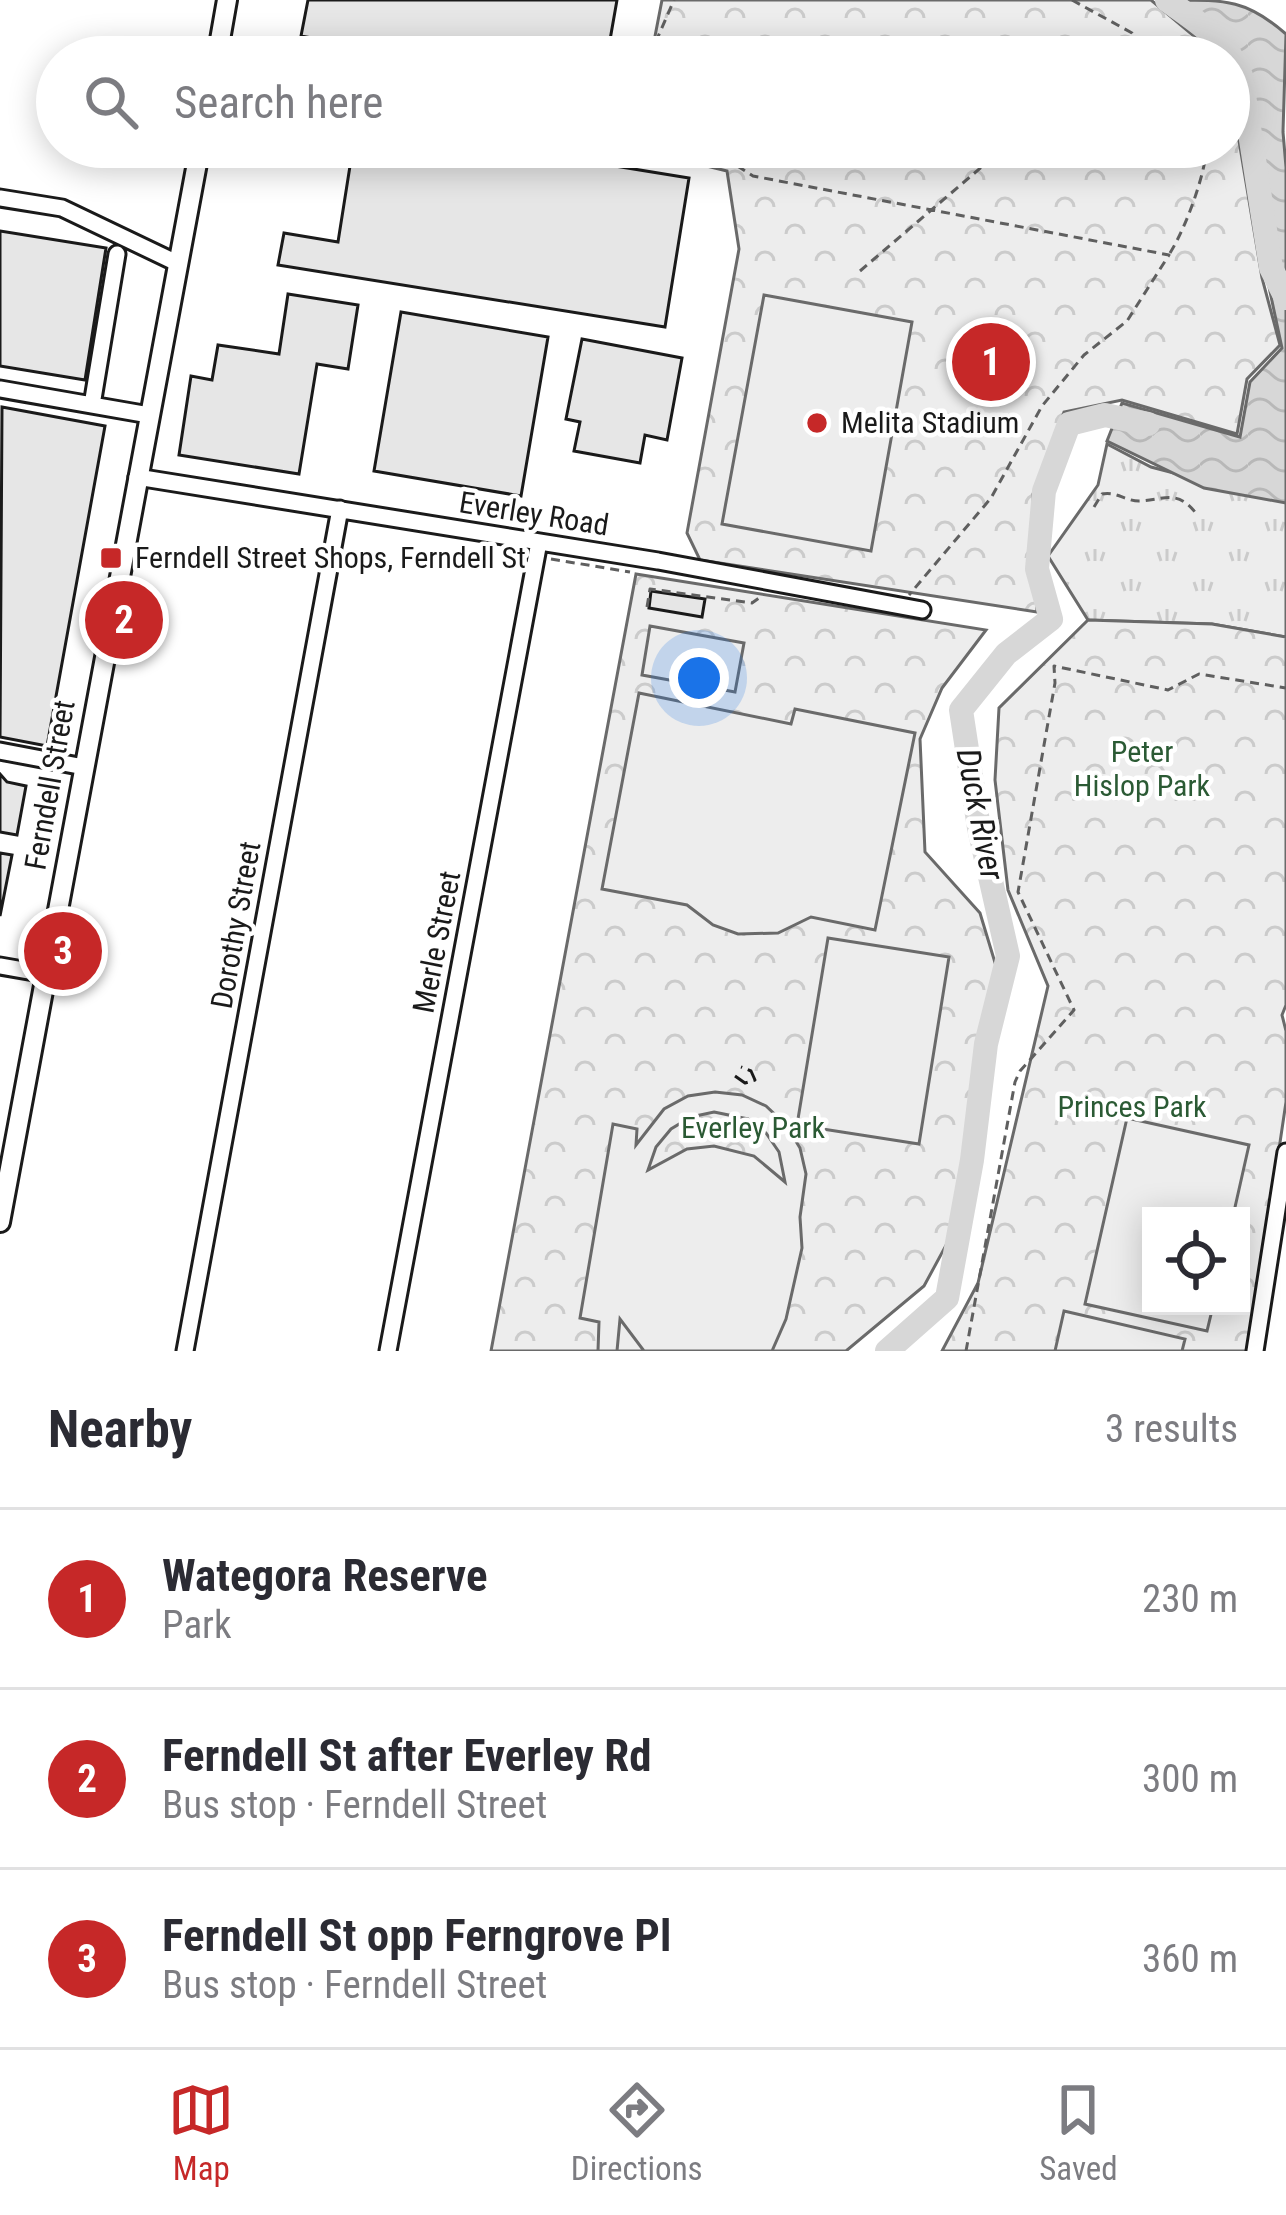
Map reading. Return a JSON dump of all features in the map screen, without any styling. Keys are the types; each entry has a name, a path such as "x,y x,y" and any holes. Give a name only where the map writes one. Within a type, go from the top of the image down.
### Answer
{"main road":[{"path":"221,36 227,0"},
{"name":"Ferndell Street","path":"0,1222 196,168"}],"street":[{"path":"0,198 62,208 178,264"},
{"path":"92,405 117,254"},
{"path":"0,389 149,415"},
{"name":"Everley Road","path":"137,477 340,509 542,550 922,610"},
{"name":"Dorothy Street","path":"185,1351 340,509"},
{"name":"Merle Street","path":"388,1351 542,550"},
{"path":"0,751 84,767"},
{"path":"0,966 46,974"},
{"path":"1256,1351 1286,1152"}],"path":[{"path":"658,36 674,0"},
{"path":"1072,0 1134,36"},
{"path":"741,168 753,176 1169,255"},
{"path":"860,271 981,168"},
{"path":"901,607 923,574 991,498 1042,406 1084,355 1127,321 1186,228 1205,168"},
{"path":"1094,508 1102,494 1111,491 1137,502 1179,497 1196,512"},
{"path":"542,550 644,574 651,589"},
{"path":"647,607 654,575"},
{"path":"651,589 752,603 760,598 766,582"},
{"path":"965,1351 1016,1082 1020,1071 1074,1010 1018,892 1054,666 1168,690 1198,674 1286,688"}],"green space":[{"path":"662,0 1151,0 1194,36 655,36"},
{"path":"715,168 1244,168 1262,278 1280,345 1247,379 1237,434 1122,400 1064,412 1033,494 1037,612 700,560 687,533 739,249 727,171"},
{"path":"1107,444 1151,467 1227,487 1286,473 1286,637 1212,624 1088,620 1048,556 1098,485"},
{"name":"Everley Park","path":"636,574 986,630 942,688 920,739 925,852 980,913 1006,999 978,1066 977,1145 969,1148 970,1201 924,1286 846,1351 491,1351"},
{"path":"1088,620 1212,624 1286,637 1286,1005 1282,1015 1286,1102 1249,1351 942,1351 978,1283 1048,986 1008,890 995,780 999,708"}],"shaded area":[{"name":"Melita Stadium","path":"764,295 912,322 871,551 722,524"},
{"path":"650,626 744,643 735,692 642,675"},
{"path":"639,693 791,724 795,709 915,733 875,930 811,917 778,933 738,934 713,925 687,905 602,889"},
{"path":"828,938 949,957 919,1144 797,1125"},
{"path":"742,1095 766,1106 800,1148 806,1174 800,1217 802,1248 786,1319 772,1351 644,1351 620,1319 617,1351 598,1351 599,1322 580,1318 613,1124 637,1129 636,1145 664,1109 688,1096","holes":["714,1112 748,1119 779,1152 785,1182 754,1156 714,1146 687,1149 648,1170 656,1147 671,1129 691,1117"]},
{"path":"1127,1118 1249,1145 1235,1207 1142,1207 1142,1315 1211,1315 1207,1331 1085,1304"},
{"path":"1064,1311 1185,1339 1182,1351 1055,1351"}],"water":[{"path":"1174,0 1235,4 1260,14 1286,34 1286,503 1204,488 1107,441 1122,403 1240,437 1250,382 1282,348 1269,287 1281,274 1250,104 1250,36 1221,36"}],"building":[{"path":"308,0 617,0 611,36 301,36"},
{"path":"350,168 627,168 689,178 665,327 278,265 284,233 338,242"},
{"path":"0,231 106,248 85,380 0,366"},
{"path":"288,294 358,305 348,369 317,364 299,474 179,455 191,376 212,380 218,345 279,354"},
{"path":"401,312 548,337 521,496 374,471"},
{"path":"582,339 682,358 667,440 645,435 640,463 574,451 580,422 566,419"},
{"path":"2,407 105,426 47,746 0,737"},
{"path":"651,591 705,599 702,617 649,608"},
{"path":"0,774 7,782 26,786 17,835 0,832"},
{"path":"0,853 12,855 0,916"}],"waterway":[{"name":"Duck River","path":"1167,0 1213,36"},
{"name":"Duck River","path":"1250,134 1271,268 1286,298"},
{"name":"Duck River","path":"887,1351 947,1298 972,1160 986,1044 1008,956 979,828 961,710 1006,654 1051,619 1037,569 1044,491 1069,424 1105,415 1148,424"}],"fence":[{"path":"735,1076 745,1083 755,1080 751,1071 741,1067"}],"place":[{"name":"Wategora Reserve","path":"991,362"},
{"name":"Melita Stadium","path":"817,423"},
{"name":"Ferndell Street Shops, Ferndell St","path":"111,558"},
{"name":"Ferndell St after Everley Rd","path":"124,620"},
{"name":"Ferndell St opp Ferngrove Pl","path":"63,951"}],"park label":[{"name":"Peter Hislop Park","path":"1142,769"},
{"name":"Princes Park","path":"1132,1107"}]}
